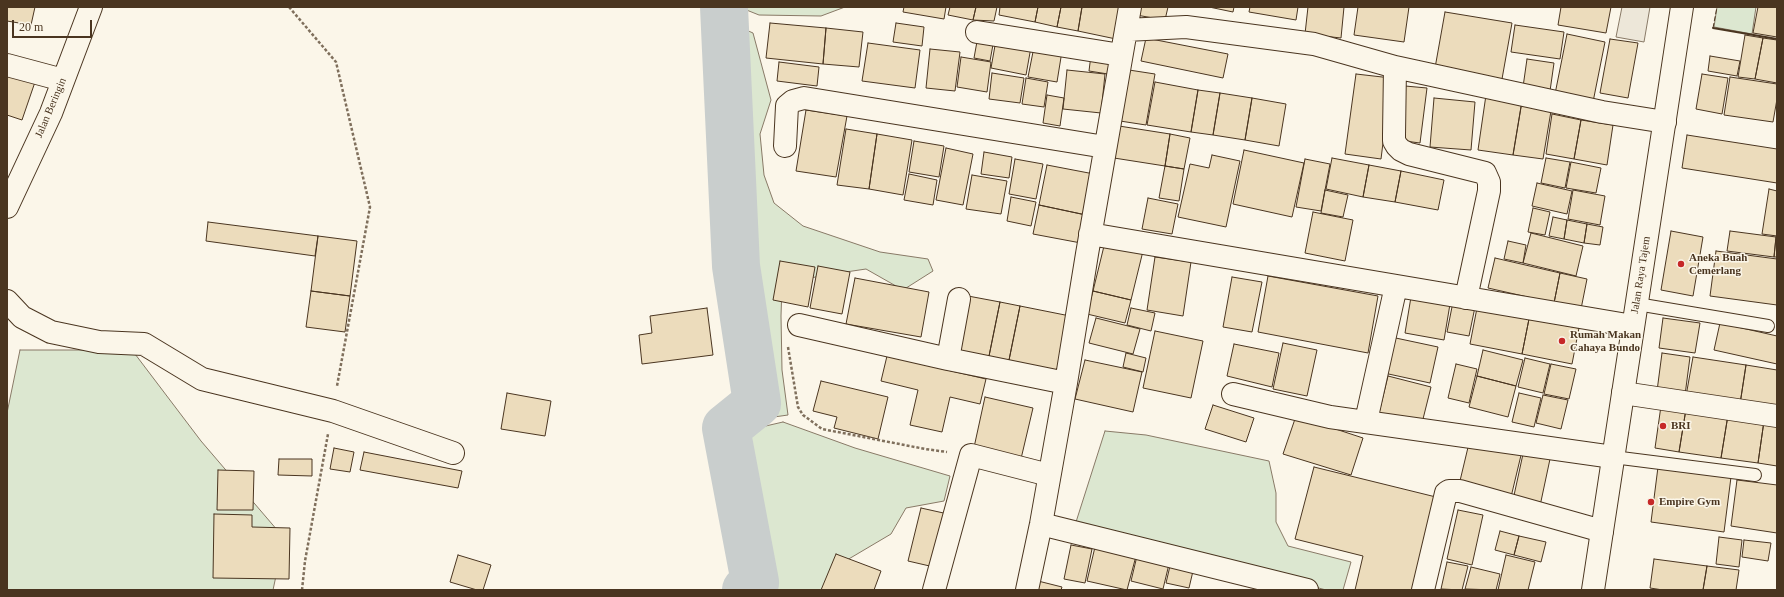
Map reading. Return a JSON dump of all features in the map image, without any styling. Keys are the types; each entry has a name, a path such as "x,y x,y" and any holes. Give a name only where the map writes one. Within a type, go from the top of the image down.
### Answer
{"street":[{"name":"Jalan Beringin","path":"7,207 51,113 91,7"},
{"path":"1027,590 1041,524 1066,383 1090,234 1130,7"},
{"name":"Jalan Raya Tajem","path":"1593,590 1682,7"},
{"path":"1126,30 1186,27 1314,44 1396,67 1602,112 1665,122"},
{"path":"976,32 1121,55"},
{"path":"7,65 63,80"},
{"path":"1396,67 1394,141 1397,146 1409,154 1485,174 1489,182 1489,191 1466,298"},
{"path":"785,146 787,106 793,101 804,98 1105,147"},
{"path":"1090,234 1633,326"},
{"path":"1366,421 1396,286"},
{"path":"948,359 959,299"},
{"path":"7,301 22,317 51,332 99,342 144,344 202,380 333,411 453,453"},
{"path":"798,325 948,359 1066,383"},
{"path":"1623,393 1777,416"},
{"path":"1232,394 1330,417 1613,457"},
{"path":"934,590 971,455 1049,475"},
{"path":"1423,590 1446,493 1449,491 1460,491 1602,531"},
{"path":"1041,524 1307,590"}],"lane":[{"path":"1637,304 1768,326"},
{"path":"1613,457 1755,474"}],"path":[{"path":"289,7 336,62 370,207 305,561 302,590"},
{"path":"798,325 794,325 789,330 788,347 795,399 802,415 822,429 925,449"}],"green space":[{"path":"739,7 845,7 821,16 759,15"},
{"path":"1717,7 1756,7 1752,34 1714,27"},
{"path":"737,26 753,33 771,100 760,134 764,175 774,203 803,226 880,252 928,259 933,271 903,290 866,269 819,276 782,286 782,370 788,415 767,418 759,340 748,272"},
{"path":"20,350 132,350 201,441 284,538 273,590 7,590 7,413"},
{"path":"783,422 855,448 950,476 944,501 906,508 891,534 847,560 823,590 770,590 764,546 752,501 745,456 744,431"},
{"path":"1105,431 1146,435 1269,461 1276,493 1276,522 1288,546 1351,562 1343,590 1326,590 1076,522"}],"shaded area":[{"path":"1622,7 1650,7 1644,42 1616,37"}],"building":[{"path":"7,7 35,7 31,25 7,21"},
{"path":"904,7 946,7 944,19 903,12"},
{"path":"950,7 976,7 973,20 948,15"},
{"path":"976,7 997,7 994,21 973,20"},
{"path":"1000,7 1038,7 1035,22 999,15"},
{"path":"1038,7 1061,7 1057,27 1035,22"},
{"path":"1061,7 1082,7 1078,31 1057,27"},
{"path":"1082,7 1122,7 1116,39 1078,31"},
{"path":"1137,7 1168,7 1165,20 1136,15"},
{"path":"1209,7 1234,7 1233,12"},
{"path":"1250,7 1298,7 1296,20 1249,12"},
{"path":"1308,7 1344,7 1341,38 1305,34"},
{"path":"1358,7 1409,7 1404,42 1354,35"},
{"path":"1561,7 1611,7 1606,33 1558,25"},
{"path":"1758,7 1777,7 1777,37 1753,33"},
{"path":"1445,12 1512,23 1502,79 1435,68"},
{"path":"770,23 826,28 823,64 766,58"},
{"path":"896,23 924,27 922,46 893,42"},
{"path":"1515,25 1564,32 1560,59 1511,52"},
{"path":"826,28 863,32 859,67 823,64"},
{"path":"1567,34 1605,42 1593,102 1555,94"},
{"path":"1745,35 1763,38 1755,79 1738,77"},
{"path":"978,36 994,39 990,61 974,58"},
{"path":"1146,38 1228,54 1223,78 1141,61"},
{"path":"1763,38 1777,40 1777,83 1755,79"},
{"path":"1610,39 1638,43 1628,98 1600,93"},
{"path":"996,40 1031,47 1026,75 991,68"},
{"path":"868,43 920,50 915,88 862,81"},
{"path":"1034,47 1062,51 1057,82 1028,77"},
{"path":"930,49 960,52 955,91 926,88"},
{"path":"1091,55 1110,58 1108,74 1089,71"},
{"path":"1710,56 1740,61 1737,76 1708,71"},
{"path":"961,57 991,62 987,92 957,87"},
{"path":"1527,59 1554,63 1550,91 1523,87"},
{"path":"779,62 819,67 817,86 777,81"},
{"path":"1067,70 1105,74 1101,113 1063,109"},
{"path":"1129,70 1155,74 1146,125 1120,121"},
{"path":"7,73 35,82 22,120 7,115"},
{"path":"992,73 1024,78 1020,103 989,99"},
{"path":"1356,74 1391,78 1381,159 1345,154"},
{"path":"1702,74 1728,78 1722,114 1696,109"},
{"path":"1730,77 1777,84 1777,99 1773,122 1724,115"},
{"path":"1026,78 1048,82 1044,107 1022,104"},
{"path":"1155,82 1198,90 1191,132 1147,125"},
{"path":"1405,86 1427,88 1420,143 1397,140"},
{"path":"1198,90 1220,93 1213,135 1191,132"},
{"path":"1220,93 1252,98 1245,140 1213,135"},
{"path":"1047,95 1064,98 1060,126 1043,123"},
{"path":"1486,95 1522,101 1513,155 1478,150"},
{"path":"1252,98 1286,104 1279,146 1245,140"},
{"path":"1434,98 1475,102 1471,150 1430,147"},
{"path":"1522,101 1552,105 1543,159 1513,155"},
{"path":"806,110 847,116 836,177 796,171"},
{"path":"1552,114 1581,120 1574,159 1546,154"},
{"path":"1581,120 1613,125 1607,165 1574,159"},
{"path":"1119,126 1170,134 1165,166 1114,158"},
{"path":"846,129 877,134 869,189 837,185"},
{"path":"877,134 912,140 903,195 869,189"},
{"path":"1170,134 1190,138 1184,169 1165,166"},
{"path":"1687,135 1777,149 1777,183 1682,168"},
{"path":"914,141 944,146 939,177 909,172"},
{"path":"946,148 973,154 963,205 936,200"},
{"path":"1244,150 1304,163 1292,217 1233,204"},
{"path":"984,152 1012,157 1009,178 981,174"},
{"path":"1212,155 1240,161 1226,227 1178,217 1190,164 1209,168"},
{"path":"1332,158 1369,165 1363,197 1326,189"},
{"path":"1546,158 1570,162 1565,188 1541,183"},
{"path":"1015,159 1043,164 1036,199 1009,194"},
{"path":"1305,159 1330,164 1321,211 1296,207"},
{"path":"1571,162 1601,168 1596,193 1566,188"},
{"path":"1047,165 1094,174 1086,215 1039,205"},
{"path":"1369,165 1401,171 1395,202 1363,197"},
{"path":"1165,166 1184,169 1179,201 1159,198"},
{"path":"1401,171 1444,180 1438,210 1395,202"},
{"path":"909,174 937,180 933,205 904,200"},
{"path":"972,175 1007,181 1001,214 966,209"},
{"path":"1537,183 1572,191 1567,214 1532,206"},
{"path":"1769,189 1777,191 1777,236 1762,234"},
{"path":"1325,190 1348,195 1343,217 1321,213"},
{"path":"1573,190 1605,196 1600,225 1568,219"},
{"path":"1011,197 1036,202 1031,226 1007,221"},
{"path":"1148,198 1178,204 1172,234 1142,229"},
{"path":"1039,205 1086,215 1081,243 1033,234"},
{"path":"1533,208 1550,212 1545,235 1528,232"},
{"path":"1313,212 1353,220 1345,261 1305,253"},
{"path":"1553,217 1567,220 1564,239 1549,236"},
{"path":"1567,220 1587,224 1584,243 1564,239"},
{"path":"208,222 318,236 315,256 206,241"},
{"path":"1587,224 1603,227 1600,245 1584,243"},
{"path":"1671,231 1703,237 1693,296 1661,290"},
{"path":"1730,231 1776,237 1774,257 1727,251"},
{"path":"1531,233 1583,246 1576,276 1523,263"},
{"path":"318,236 357,241 350,296 311,291"},
{"path":"1776,237 1777,257 1774,257"},
{"path":"1508,241 1526,245 1523,263 1504,259"},
{"path":"1105,242 1143,251 1131,300 1093,291"},
{"path":"1716,251 1777,259 1777,305 1710,296"},
{"path":"1155,257 1191,262 1183,316 1147,310"},
{"path":"1495,258 1560,273 1554,303 1488,288"},
{"path":"780,261 815,267 808,307 773,300"},
{"path":"818,266 850,272 842,314 810,308"},
{"path":"1560,273 1587,279 1581,309 1554,303"},
{"path":"1268,276 1378,296 1368,353 1258,332"},
{"path":"1232,277 1262,282 1252,332 1223,327"},
{"path":"855,278 929,292 921,337 846,324"},
{"path":"311,291 350,296 345,332 306,327"},
{"path":"1093,291 1131,300 1125,323 1087,314"},
{"path":"968,296 1000,302 988,361 957,355"},
{"path":"1411,297 1450,304 1444,340 1405,333"},
{"path":"1000,302 1020,306 1008,365 988,361"},
{"path":"1453,302 1475,307 1469,336 1447,332"},
{"path":"1020,306 1070,316 1059,375 1008,365"},
{"path":"707,308 713,355 642,364 639,335 652,333 650,316"},
{"path":"1131,308 1155,313 1151,331 1127,325"},
{"path":"1477,308 1529,319 1522,354 1470,344"},
{"path":"1096,318 1140,329 1133,354 1089,343"},
{"path":"1663,318 1700,323 1695,353 1659,348"},
{"path":"1529,319 1579,328 1572,364 1522,354"},
{"path":"1720,323 1777,336 1777,364 1714,350"},
{"path":"1155,331 1203,341 1191,398 1143,388"},
{"path":"1391,337 1438,347 1430,383 1384,373"},
{"path":"1283,343 1317,350 1307,396 1273,389"},
{"path":"1234,344 1279,353 1272,387 1227,376"},
{"path":"1483,350 1523,360 1516,386 1477,376"},
{"path":"1126,353 1146,358 1143,372 1123,367"},
{"path":"1662,353 1690,357 1685,395 1657,391"},
{"path":"887,356 986,379 980,404 950,397 942,432 910,425 918,390 881,381"},
{"path":"1693,357 1746,365 1740,404 1686,396"},
{"path":"1525,358 1550,364 1543,393 1518,387"},
{"path":"1085,360 1142,372 1133,412 1075,399"},
{"path":"1456,364 1477,369 1469,403 1448,398"},
{"path":"1551,364 1576,369 1569,399 1544,394"},
{"path":"1746,365 1777,370 1777,410 1740,404"},
{"path":"1388,376 1431,387 1422,423 1379,413"},
{"path":"1477,376 1516,386 1508,417 1469,407"},
{"path":"821,381 888,397 878,439 834,428 837,417 813,411"},
{"path":"507,393 551,401 545,436 501,429"},
{"path":"1519,393 1541,398 1534,427 1512,422"},
{"path":"1543,395 1568,400 1561,429 1536,423"},
{"path":"985,397 1033,408 1020,463 973,452"},
{"path":"1213,405 1254,418 1246,442 1205,429"},
{"path":"1661,406 1686,409 1679,452 1655,448"},
{"path":"1686,409 1728,415 1721,458 1679,452"},
{"path":"1728,415 1764,421 1758,463 1721,458"},
{"path":"1296,416 1363,438 1351,475 1283,454"},
{"path":"1764,421 1777,423 1777,466 1758,463"},
{"path":"1470,439 1522,451 1511,497 1459,485"},
{"path":"334,448 354,452 350,472 330,469"},
{"path":"364,452 462,471 458,488 360,470"},
{"path":"1523,454 1550,459 1540,506 1513,500"},
{"path":"279,459 312,459 312,476 278,475"},
{"path":"1314,467 1440,498 1416,590 1355,590 1363,556 1295,539"},
{"path":"1658,467 1731,477 1724,532 1651,522"},
{"path":"218,470 254,471 253,510 217,510"},
{"path":"1737,480 1777,485 1777,533 1731,526"},
{"path":"921,508 948,514 934,567 908,561"},
{"path":"1458,510 1483,515 1472,565 1447,559"},
{"path":"214,514 252,515 252,527 290,528 289,579 213,578"},
{"path":"1500,531 1519,536 1514,555 1495,550"},
{"path":"1519,536 1546,542 1541,562 1514,555"},
{"path":"1719,537 1742,540 1739,567 1716,564"},
{"path":"1744,540 1771,543 1768,561 1742,557"},
{"path":"1071,545 1092,549 1085,583 1064,579"},
{"path":"1095,547 1136,556 1127,590 1087,581"},
{"path":"836,554 881,571 874,590 821,590"},
{"path":"458,555 491,565 483,590 477,590 450,582"},
{"path":"1506,555 1535,562 1528,590 1498,590"},
{"path":"1137,556 1169,564 1163,589 1131,581"},
{"path":"1654,559 1707,566 1703,590 1663,590 1650,588"},
{"path":"1447,562 1468,566 1462,590 1441,589"},
{"path":"1170,566 1193,571 1189,588 1166,583"},
{"path":"1707,566 1739,570 1736,590 1703,590"},
{"path":"1471,567 1500,574 1496,590 1465,589"},
{"path":"1038,581 1062,587 1061,590 1035,590"}],"waterway":[{"path":"724,7 736,266 757,403 726,428 755,582 746,590"}],"fence":[{"path":"1713,28 1717,7"}],"wall":[{"path":"1713,28 1777,39"}],"place":[{"name":"Aneka Buah Cemerlang","path":"1681,264"},
{"name":"Rumah Makan Cahaya Bundo","path":"1562,341"},
{"name":"BRI","path":"1663,426"},
{"name":"Empire Gym","path":"1651,502"}]}
